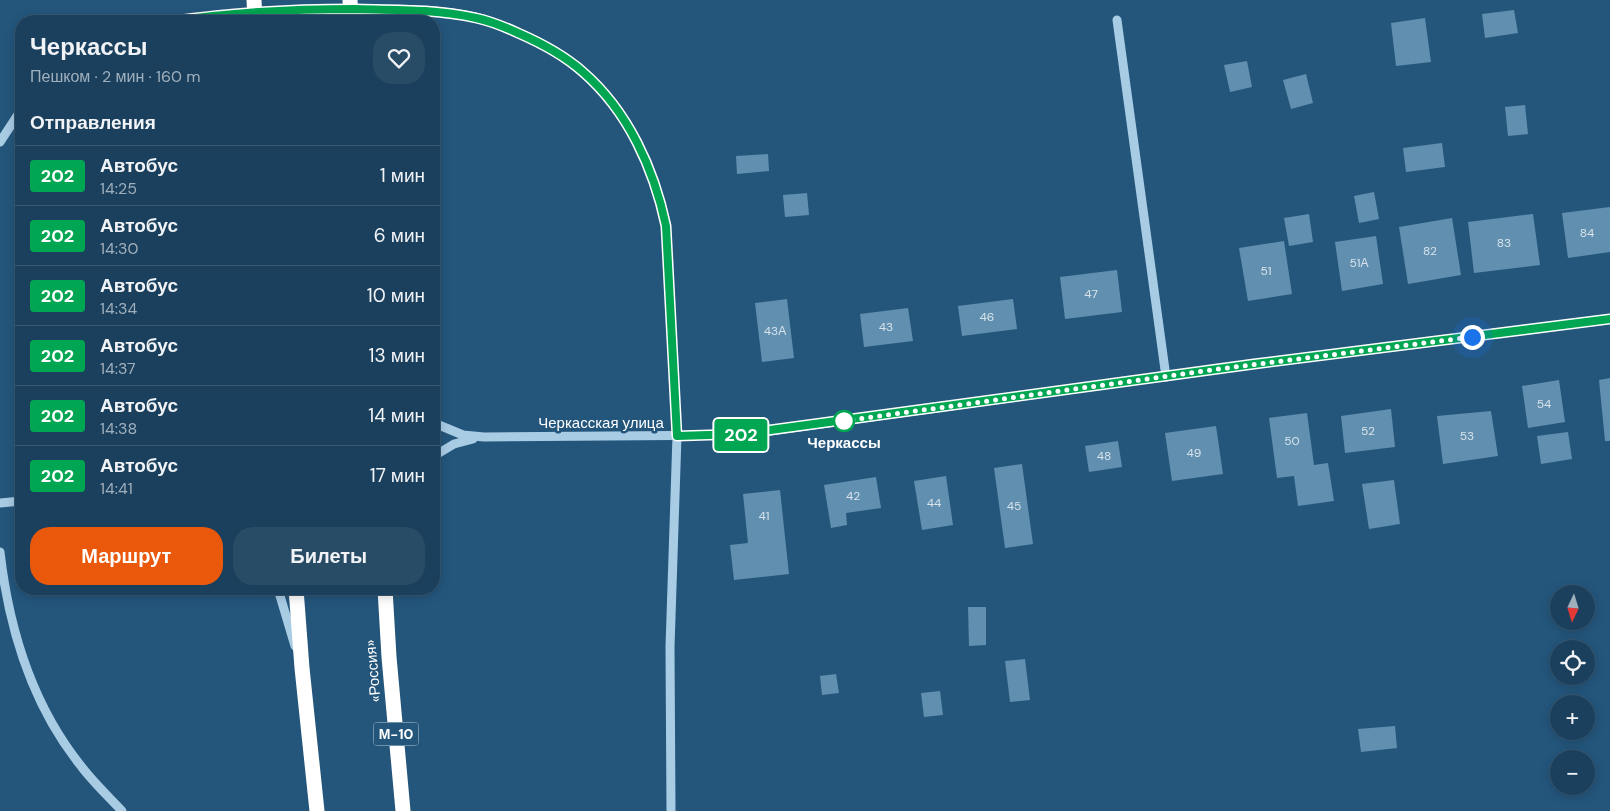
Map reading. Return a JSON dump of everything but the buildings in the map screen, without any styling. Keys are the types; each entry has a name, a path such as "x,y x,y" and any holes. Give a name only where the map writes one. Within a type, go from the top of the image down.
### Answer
{"highway":[{"path":"254,0 255,15"},
{"path":"350,0 351,15"},
{"path":"296,595 317,811"},
{"name":"«Россия»","path":"385,595 403,811"}],"street":[{"path":"221,15 280,10 385,10 447,13 476,18 505,27 559,53 603,91 626,125 650,168 660,198 666,226 677,436 670,647 671,811"},
{"path":"1118,20 1166,377"},
{"path":"0,142 15,119"},
{"name":"Черкасская улица","path":"440,425 463,435 484,437 741,434 1610,319"},
{"name":"Черкасская улица","path":"440,452 454,444 484,437"},
{"path":"0,503 15,502"},
{"path":"0,552 9,612 22,657 36,692 63,742 98,787 122,811"},
{"path":"280,595 302,668"},
{"path":"389,657 391,595"}],"bus line":[{"name":"202","path":"220,15 315,9 447,13 476,18 531,38 559,53 582,71 603,91 621,117 650,168 660,198 666,226 677,436 741,434 994,401 1254,364 1610,319"}],"place":[{"name":"Черкассы","path":"844,421"}],"route":[{"path":"844,421 1219,369 1472,337"}]}
